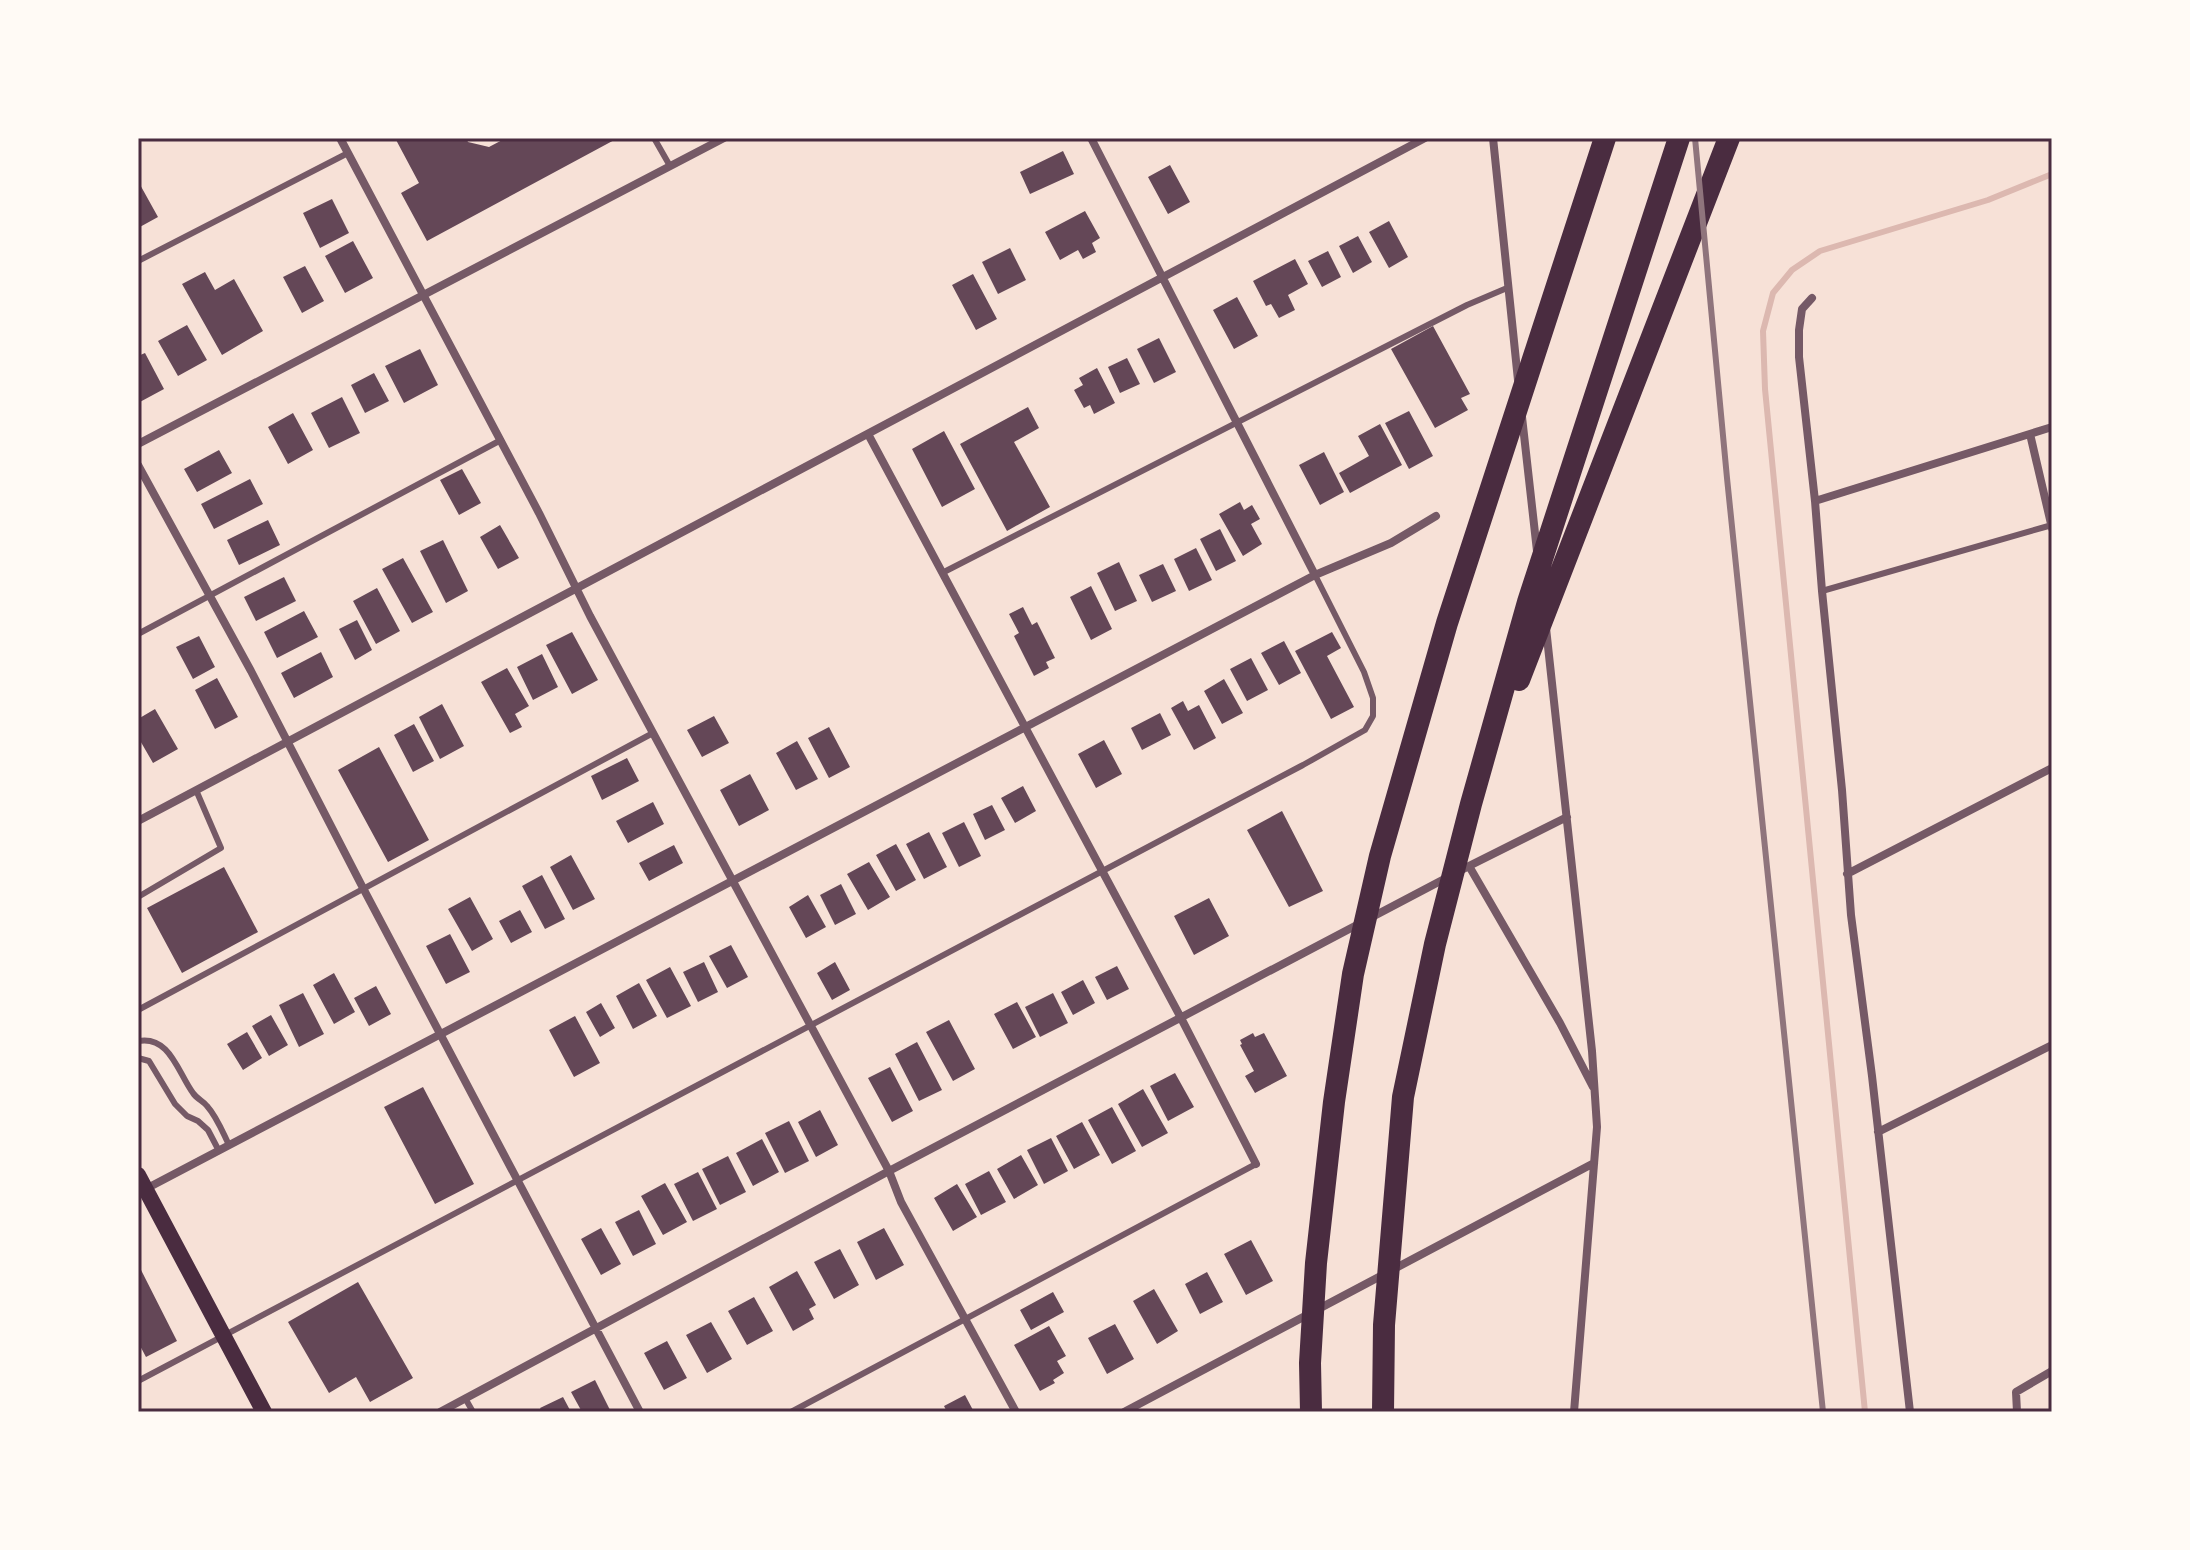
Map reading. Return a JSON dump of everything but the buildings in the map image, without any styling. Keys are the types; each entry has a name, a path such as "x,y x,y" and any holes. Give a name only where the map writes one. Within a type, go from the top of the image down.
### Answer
{"highway":[{"path":"1311,1412 1310,1363 1316,1263 1334,1102 1357,959 1380,856 1447,623 1605,138"},
{"path":"1383,1412 1384,1325 1403,1097 1435,944 1528,602 1679,138"},
{"path":"1471,804 1729,138"}],"main road":[{"path":"141,1186 264,1412"}],"street":[{"path":"340,138 653,733 889,1171 901,1202 1016,1412"},
{"path":"138,444 724,138"},
{"path":"1091,138 1315,575"},
{"path":"138,821 1425,138"},
{"path":"1493,138 1595,1091 1597,1127 1574,1412"},
{"path":"1812,298 1802,309 1799,357 1842,790 1847,874 1910,1412"},
{"path":"1815,501 2052,427"},
{"path":"868,434 1256,1164"},
{"path":"2030,434 2052,526"},
{"path":"138,465 210,595 640,1412"},
{"path":"141,1186 219,1151 1315,575 1391,543 1436,516"},
{"path":"1847,874 2052,768"},
{"path":"440,1412 889,1171 1567,817"},
{"path":"1469,866 1560,1023 1595,1091"},
{"path":"1878,1132 2052,1045"},
{"path":"1124,1412 1594,1163"},
{"path":"2017,1412 2016,1392 2052,1371"}],"lane":[{"path":"654,138 670,166"},
{"path":"138,261 348,153"},
{"path":"942,573 1467,305 1507,288"},
{"path":"138,634 501,440"},
{"path":"1822,591 2052,526"},
{"path":"138,1381 1365,730 1373,716 1373,698 1364,672 1315,575"},
{"path":"138,1010 653,733"},
{"path":"138,897 221,848 196,790"},
{"path":"138,1041 149,1039 162,1046 192,1092 208,1106 229,1145"},
{"path":"138,1058 149,1061 175,1104 208,1130 219,1151"},
{"path":"791,1412 1256,1164"},
{"path":"465,1398 473,1412"}],"waterway":[{"path":"1865,1412 1765,389 1763,331 1773,293 1792,270 1820,251 1988,200 2052,174"}],"railway":[{"path":"1695,138 1823,1412"}]}
